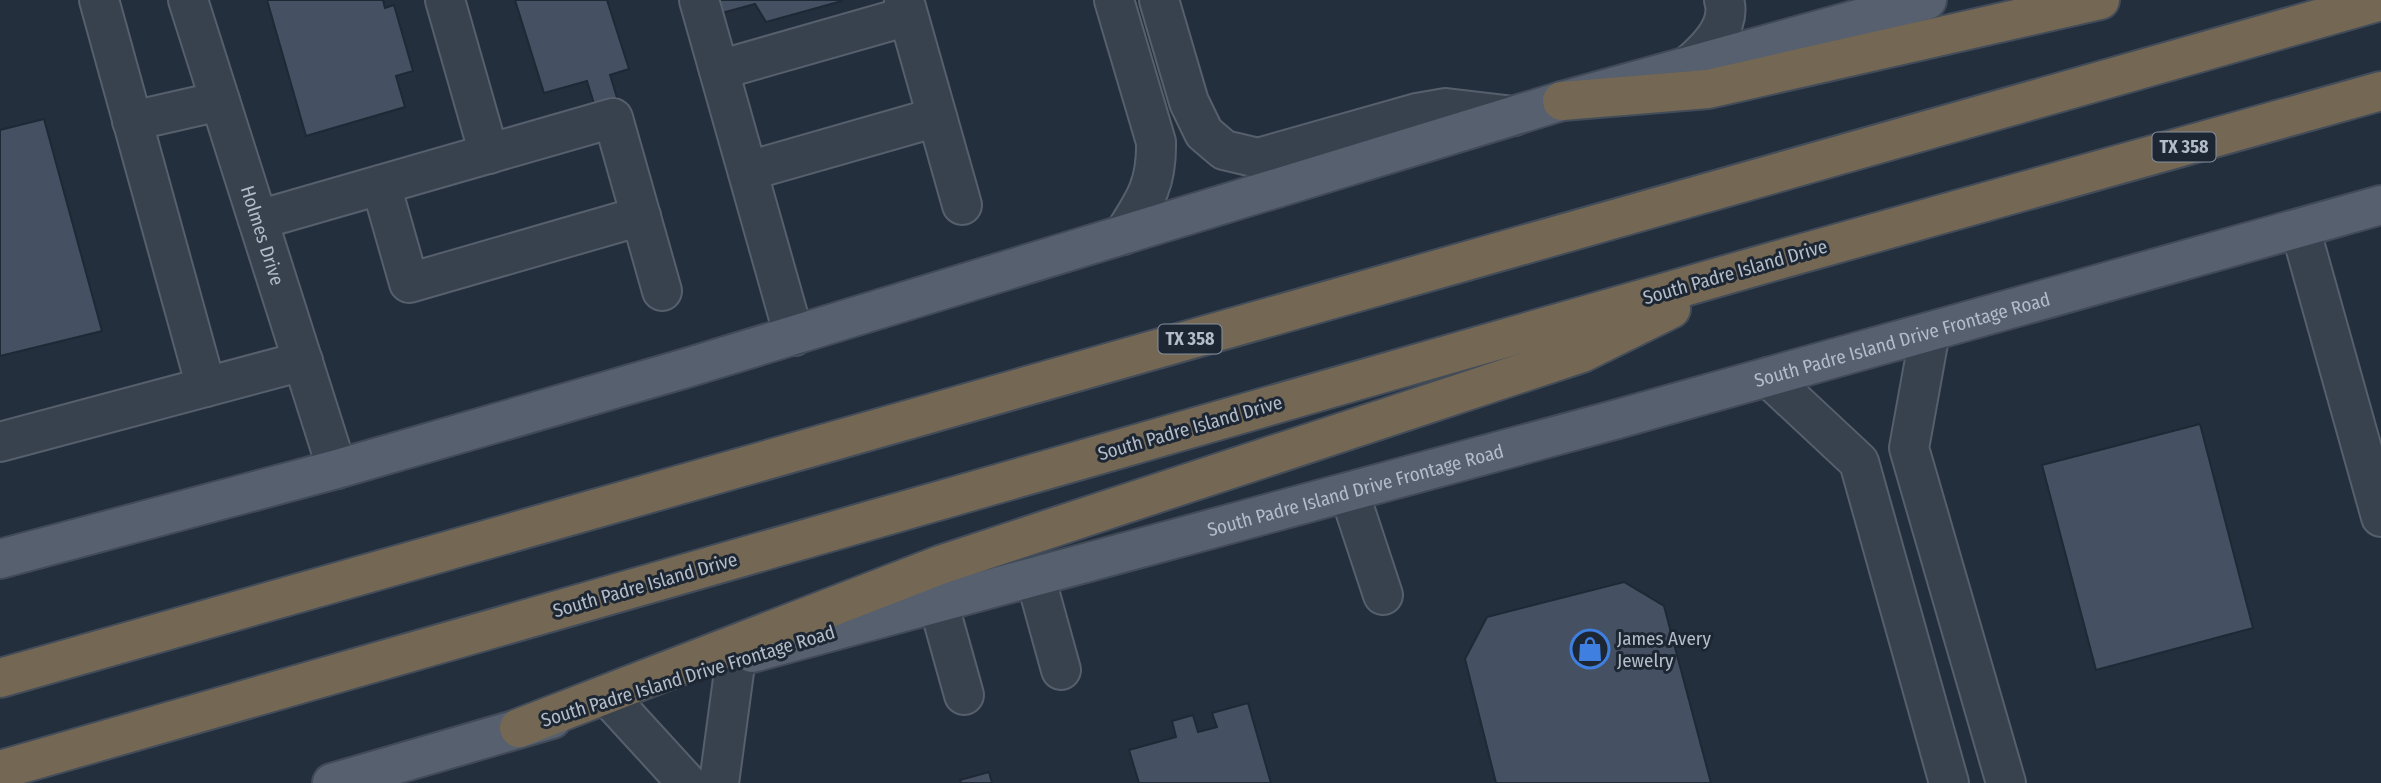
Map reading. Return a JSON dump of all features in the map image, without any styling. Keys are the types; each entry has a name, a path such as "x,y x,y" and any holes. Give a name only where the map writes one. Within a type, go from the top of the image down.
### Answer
{"highway":[{"path":"1562,101 1708,89 2099,0"},
{"name":"TX 358","path":"0,678 2381,1"},
{"name":"South Padre Island Drive","path":"0,770 1764,264 2381,92"},
{"path":"519,728 940,565 1582,352 1764,264"}],"main road":[{"path":"0,559 337,469 794,336 1562,101 1927,0"},
{"name":"South Padre Island Drive Frontage Road","path":"332,783 612,701 736,657 1768,377 2381,205"}],"street":[{"path":"99,0 206,387"},
{"name":"Holmes Drive","path":"188,0 337,469"},
{"path":"445,0 489,154"},
{"path":"699,0 794,336"},
{"path":"1114,0 1157,142 1157,162 1152,187 1123,235"},
{"path":"1159,0 1189,102 1204,133 1224,150 1258,158 1417,113 1446,108 1514,116"},
{"path":"1688,66 1709,48 1721,25 1726,7 1724,0"},
{"path":"719,70 906,8 962,205"},
{"path":"132,121 220,101"},
{"path":"748,171 937,117"},
{"path":"258,220 612,118 662,291"},
{"path":"381,185 410,283 640,216"},
{"path":"2300,228 2381,517"},
{"path":"1930,332 1909,448 2006,783"},
{"path":"0,442 303,361"},
{"path":"1768,377 1859,462 1950,783"},
{"path":"1349,492 1383,595"},
{"path":"1035,576 1061,670"},
{"path":"939,602 964,695"},
{"path":"719,783 736,657"},
{"path":"612,701 687,783"}],"building":[{"path":"267,0 383,0 385,8 394,5 413,71 396,76 405,107 306,136"},
{"path":"515,0 607,0 629,69 610,75 618,101 595,107 587,81 544,93"},
{"path":"714,0 842,1 766,22 755,4 718,14"},
{"path":"44,119 102,331 0,356 0,130"},
{"path":"2200,424 2253,628 2096,670 2042,465"},
{"path":"1624,582 1664,606 1711,783 1496,783 1465,659 1487,617"},
{"path":"1248,703 1271,783 1139,783 1129,750 1176,737 1172,721 1193,715 1198,732 1217,727 1212,713"},
{"path":"989,772 992,783 961,783 960,780"}],"place":[{"name":"James Avery Jewelry","path":"1590,649"}]}
